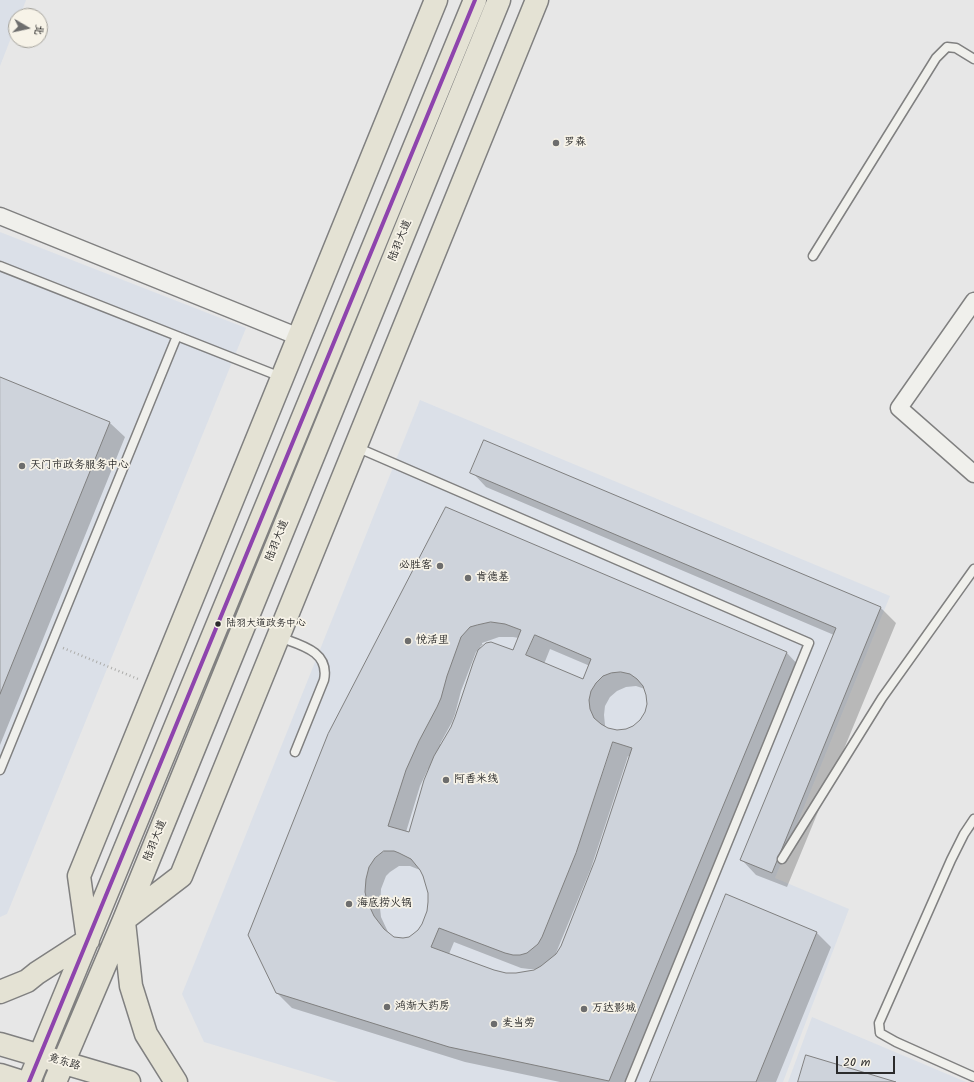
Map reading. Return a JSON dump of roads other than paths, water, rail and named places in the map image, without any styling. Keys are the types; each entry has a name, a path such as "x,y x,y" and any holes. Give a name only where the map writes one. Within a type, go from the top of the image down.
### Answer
{"main road":[{"path":"88,940 79,876 436,0"},
{"path":"29,1082 475,0"},
{"name":"陆羽大道","path":"55,1082 124,920 499,0"},
{"path":"176,1082 146,1034 131,986 124,920 181,876 537,0"},
{"path":"0,992 27,981 88,940"},
{"name":"竟东路","path":"0,1044 128,1082"},
{"path":"0,1075 22,1082"}],"street":[{"path":"0,216 299,337"},
{"path":"974,301 899,408 974,474"}],"lane":[{"path":"813,256 936,58 947,47 956,48 974,59"},
{"path":"0,266 282,378"},
{"path":"0,770 177,336"},
{"path":"356,446 809,643 630,1082"},
{"path":"782,859 882,698 974,569"},
{"path":"278,636 315,652 324,665 324,680 295,752"},
{"path":"974,819 964,834 951,860 879,1023 880,1033 896,1042 974,1077"}],"place":[{"name":"罗森","path":"556,143"},
{"name":"天门市政务服务中心","path":"22,466"},
{"name":"必胜客","path":"440,566"},
{"name":"肯德基","path":"468,578"},
{"name":"陆羽大道政务中心","path":"218,624"},
{"name":"悦活里","path":"408,641"},
{"name":"阿香米线","path":"446,780"},
{"name":"海底捞火锅","path":"349,904"},
{"name":"鸿渐大药房","path":"387,1007"},
{"name":"万达影城","path":"584,1009"},
{"name":"麦当劳","path":"494,1024"}]}
